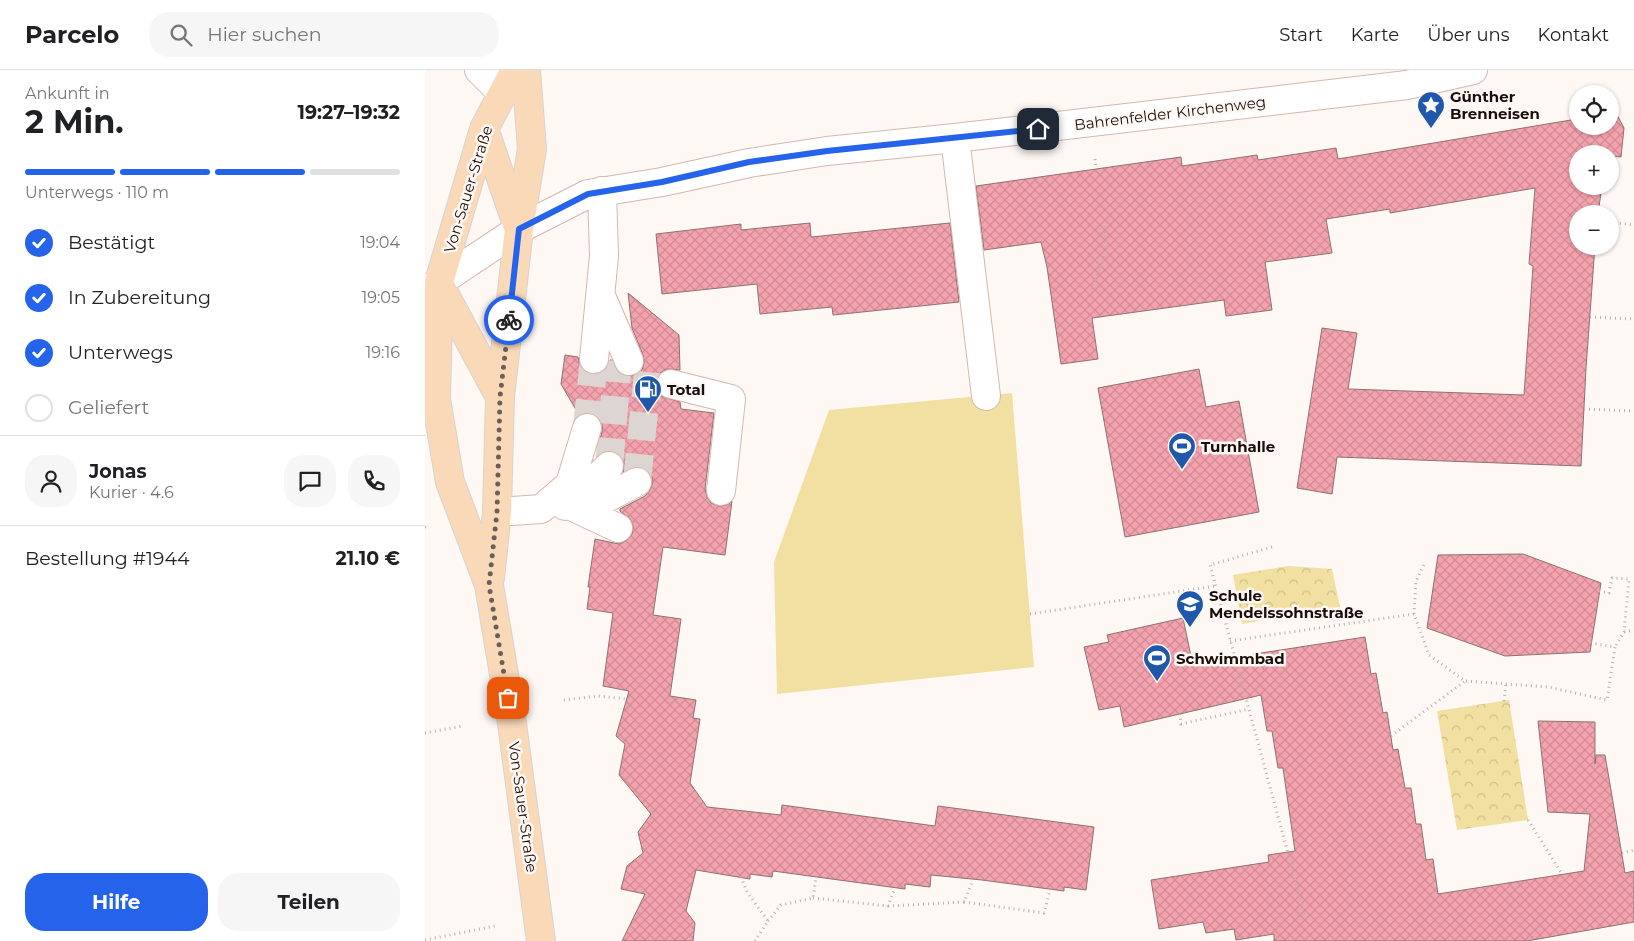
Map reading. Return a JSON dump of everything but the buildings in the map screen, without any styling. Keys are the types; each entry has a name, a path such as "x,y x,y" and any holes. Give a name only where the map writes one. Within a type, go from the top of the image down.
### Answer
{"main road":[{"name":"Von-Sauer-Straße","path":"515,70 484,129 432,287 436,399 451,482 489,585 511,716 541,941"},
{"name":"Von-Sauer-Straße","path":"489,585 497,512 500,397 519,229 532,149 526,70"},
{"path":"484,129 519,229"},
{"path":"432,287 500,397"}],"street":[{"path":"479,70 503,94"},
{"name":"Bahrenfelder Kirchenweg","path":"519,229 588,194 662,182 749,162 827,151 955,138 1407,85 1473,70"},
{"path":"955,138 986,396"},
{"path":"602,191 604,256 600,294 615,355"},
{"name":"Von-Sauer-Straße","path":"432,287 519,229"},
{"path":"671,384 731,399 721,491"},
{"path":"541,509 570,484 587,428"},
{"path":"569,505 609,466"},
{"path":"497,512 541,509 601,501 637,482"},
{"path":"569,505 618,528"}],"path":[{"path":"1095,159 1096,169"},
{"path":"1089,294 1107,247 1103,223"},
{"path":"1619,223 1634,225"},
{"path":"1590,317 1634,319"},
{"path":"1584,409 1634,411"},
{"path":"1272,548 1210,565 1305,920"},
{"path":"1425,565 1416,581 1414,614 1429,655 1465,681 1548,687 1607,700 1615,647 1624,632 1629,579 1612,578 1609,593 1599,591"},
{"path":"1030,614 1215,586"},
{"path":"1230,641 1414,614"},
{"path":"1624,632 1634,630"},
{"path":"1591,643 1615,647"},
{"path":"1391,736 1465,681"},
{"path":"1504,701 1506,684"},
{"path":"565,700 598,696 628,699"},
{"path":"1179,714 1181,724 1249,709"},
{"path":"425,733 462,726"},
{"path":"1528,820 1562,874"},
{"path":"1622,853 1634,850"},
{"path":"741,877 747,892 768,922"},
{"path":"813,898 817,877"},
{"path":"964,902 973,880"},
{"path":"888,906 895,888"},
{"path":"755,941 781,905 813,898 888,906 964,902 1044,913 1050,890"},
{"path":"425,940 495,926"}],"green space":[{"path":"1012,393 1034,667 777,694 774,562 829,410"},
{"path":"1288,566 1332,569 1340,607 1242,624 1233,575"},
{"path":"1509,700 1528,820 1457,830 1437,711"}],"tunnel":[{"path":"587,428 594,359"},
{"path":"609,466 618,361"},
{"path":"637,482 648,372"}],"way so far":[{"path":"508,698 489,585 497,512 500,397 509,320"}],"place":[{"name":"Günther Brenneisen","path":"1431,129"},
{"name":"Total","path":"648,413"},
{"name":"Turnhalle","path":"1182,470"},
{"name":"Schule Mendelssohnstraße","path":"1190,628"},
{"name":"Schwimmbad","path":"1157,682"}],"route":[{"path":"509,320 519,229 588,194 662,182 749,162 827,151 1038,129"}]}
